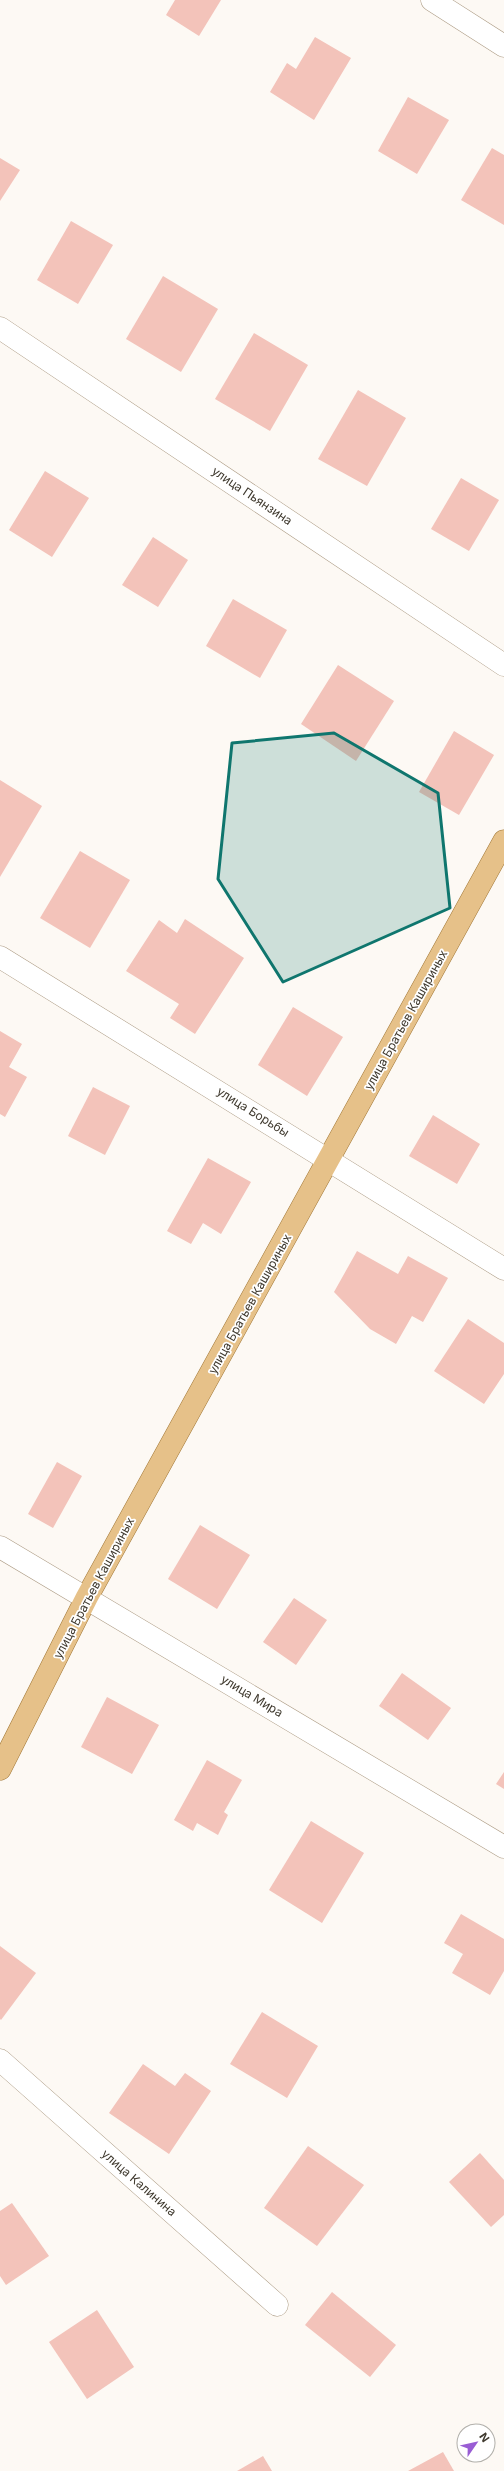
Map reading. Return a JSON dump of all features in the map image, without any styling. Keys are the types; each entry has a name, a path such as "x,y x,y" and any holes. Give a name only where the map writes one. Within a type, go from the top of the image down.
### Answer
{"main road":[{"name":"улица Братьев Кашириных","path":"0,1769 87,1597 504,841"}],"street":[{"path":"432,0 504,46"},
{"name":"улица Пьянзина","path":"0,328 504,665"},
{"name":"улица Борьбы","path":"0,957 504,1268"},
{"name":"улица Мира","path":"0,1547 87,1597 504,1846"},
{"name":"улица Калинина","path":"0,2060 277,2305"}],"highlighted area":[{"path":"334,733 438,793 450,908 283,982 218,879 232,743"}],"building":[{"path":"175,0 221,0 199,36 166,15"},
{"path":"315,37 351,58 314,120 270,92 287,63 296,69"},
{"path":"408,97 449,120 417,174 378,151"},
{"path":"492,148 504,155 504,225 461,200"},
{"path":"0,158 20,170 0,201"},
{"path":"71,221 113,245 78,304 37,280"},
{"path":"163,276 218,309 181,372 126,339"},
{"path":"254,333 308,365 270,431 215,399"},
{"path":"358,390 406,418 367,486 318,459"},
{"path":"45,471 89,498 52,557 9,530"},
{"path":"461,478 499,500 469,551 431,529"},
{"path":"153,537 188,560 158,607 122,585"},
{"path":"233,599 287,630 260,678 206,646"},
{"path":"338,665 394,701 356,761 301,724"},
{"path":"454,731 494,755 459,815 419,792"},
{"path":"0,780 42,806 0,877"},
{"path":"80,851 130,880 90,948 40,918"},
{"path":"185,919 244,958 195,1034 170,1018 179,1004 126,971 159,920 177,933"},
{"path":"293,1007 343,1037 307,1096 258,1065"},
{"path":"0,1031 22,1044 9,1067 27,1077 5,1117 0,1114"},
{"path":"93,1087 130,1106 105,1155 68,1136"},
{"path":"433,1115 480,1144 457,1184 409,1156"},
{"path":"208,1158 251,1182 221,1234 203,1223 191,1244 167,1231"},
{"path":"357,1251 398,1274 408,1256 448,1278 423,1322 412,1316 396,1344 370,1329 334,1292"},
{"path":"468,1319 504,1343 504,1374 484,1404 434,1371"},
{"path":"57,1462 82,1476 53,1528 28,1514"},
{"path":"200,1525 250,1555 217,1609 168,1579"},
{"path":"294,1598 327,1620 296,1665 263,1642"},
{"path":"402,1673 451,1708 428,1740 379,1706"},
{"path":"107,1697 159,1725 132,1774 81,1747"},
{"path":"207,1760 242,1780 224,1812 228,1815 218,1835 197,1823 193,1831 174,1820"},
{"path":"504,1772 504,1789 496,1784"},
{"path":"311,1821 364,1853 322,1923 269,1890"},
{"path":"461,1914 504,1939 504,1971 490,1995 452,1973 463,1954 444,1943"},
{"path":"0,1946 36,1973 1,2020 0,2019"},
{"path":"262,2012 318,2046 287,2098 230,2064"},
{"path":"143,2064 175,2086 185,2073 211,2091 169,2154 109,2113"},
{"path":"308,2146 364,2185 317,2246 264,2208"},
{"path":"480,2153 504,2180 504,2215 491,2227 449,2182"},
{"path":"12,2203 49,2256 6,2285 0,2276 0,2211"},
{"path":"332,2292 396,2345 370,2377 305,2325"},
{"path":"97,2310 134,2367 87,2399 49,2342"},
{"path":"443,2452 454,2471 408,2471"},
{"path":"263,2456 272,2471 237,2471"}]}
